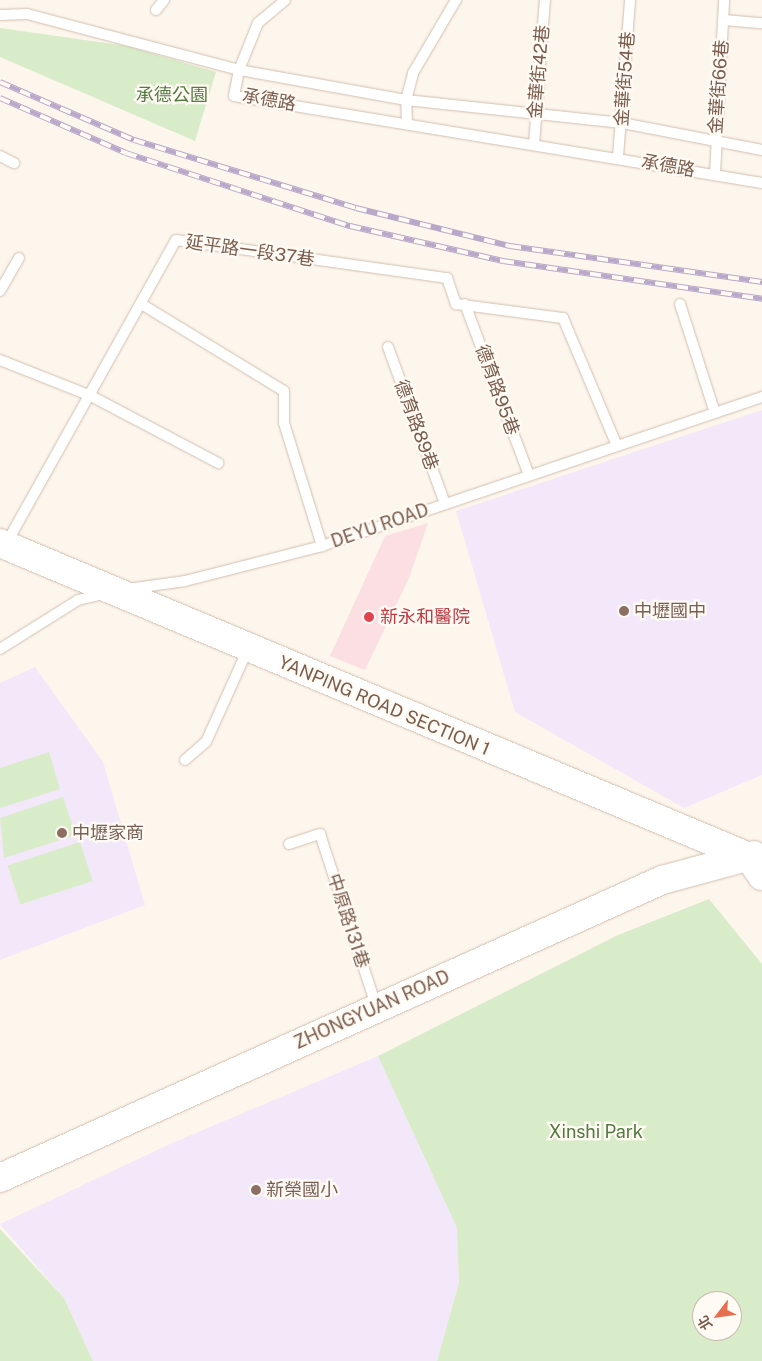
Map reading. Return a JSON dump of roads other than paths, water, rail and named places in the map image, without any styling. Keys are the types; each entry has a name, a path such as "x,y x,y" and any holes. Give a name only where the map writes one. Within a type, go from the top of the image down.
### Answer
{"main road":[{"name":"YANPING ROAD SECTION 1","path":"3,544 248,649 758,862"},
{"name":"ZHONGYUAN ROAD","path":"0,1178 662,880 758,862"}],"lane":[{"path":"156,10 164,0"},
{"path":"0,15 27,14 239,70 258,23 285,0"},
{"path":"407,123 406,100 413,73 456,0"},
{"name":"金華街42巷","path":"534,145 535,111 545,0"},
{"name":"金華街54巷","path":"618,157 630,0"},
{"name":"金華街66巷","path":"715,174 724,0"},
{"path":"724,20 762,23"},
{"name":"承德路","path":"762,150 622,123 535,111 406,100 239,70 234,96 618,157 762,182"},
{"path":"0,156 14,163"},
{"name":"延平路一段37巷","path":"3,544 143,305 176,240 447,278 456,304 465,304"},
{"path":"0,291 19,258"},
{"path":"465,304 563,318 616,446"},
{"name":"德育路95巷","path":"465,304 529,475"},
{"path":"680,304 715,413"},
{"path":"143,305 270,380 284,391 284,423 322,546"},
{"name":"德育路89巷","path":"388,347 445,504"},
{"path":"0,360 91,396 218,464"},
{"name":"DEYU ROAD","path":"0,649 78,600 116,591 184,581 322,546 762,397"},
{"path":"185,760 206,742 248,649"},
{"name":"中原路131巷","path":"289,844 320,834 377,1008"}],"railway":[{"path":"0,82 134,140 356,208 510,246 762,282"},
{"path":"0,98 126,153 350,226 503,261 762,299"}],"place":[{"name":"中壢國中","path":"624,611"},
{"name":"新永和醫院","path":"369,617"},
{"name":"中壢家商","path":"62,833"},
{"name":"新榮國小","path":"256,1190"}],"park label":[{"name":"承德公園","path":"172,95"},
{"name":"Xinshi Park","path":"596,1132"}]}
